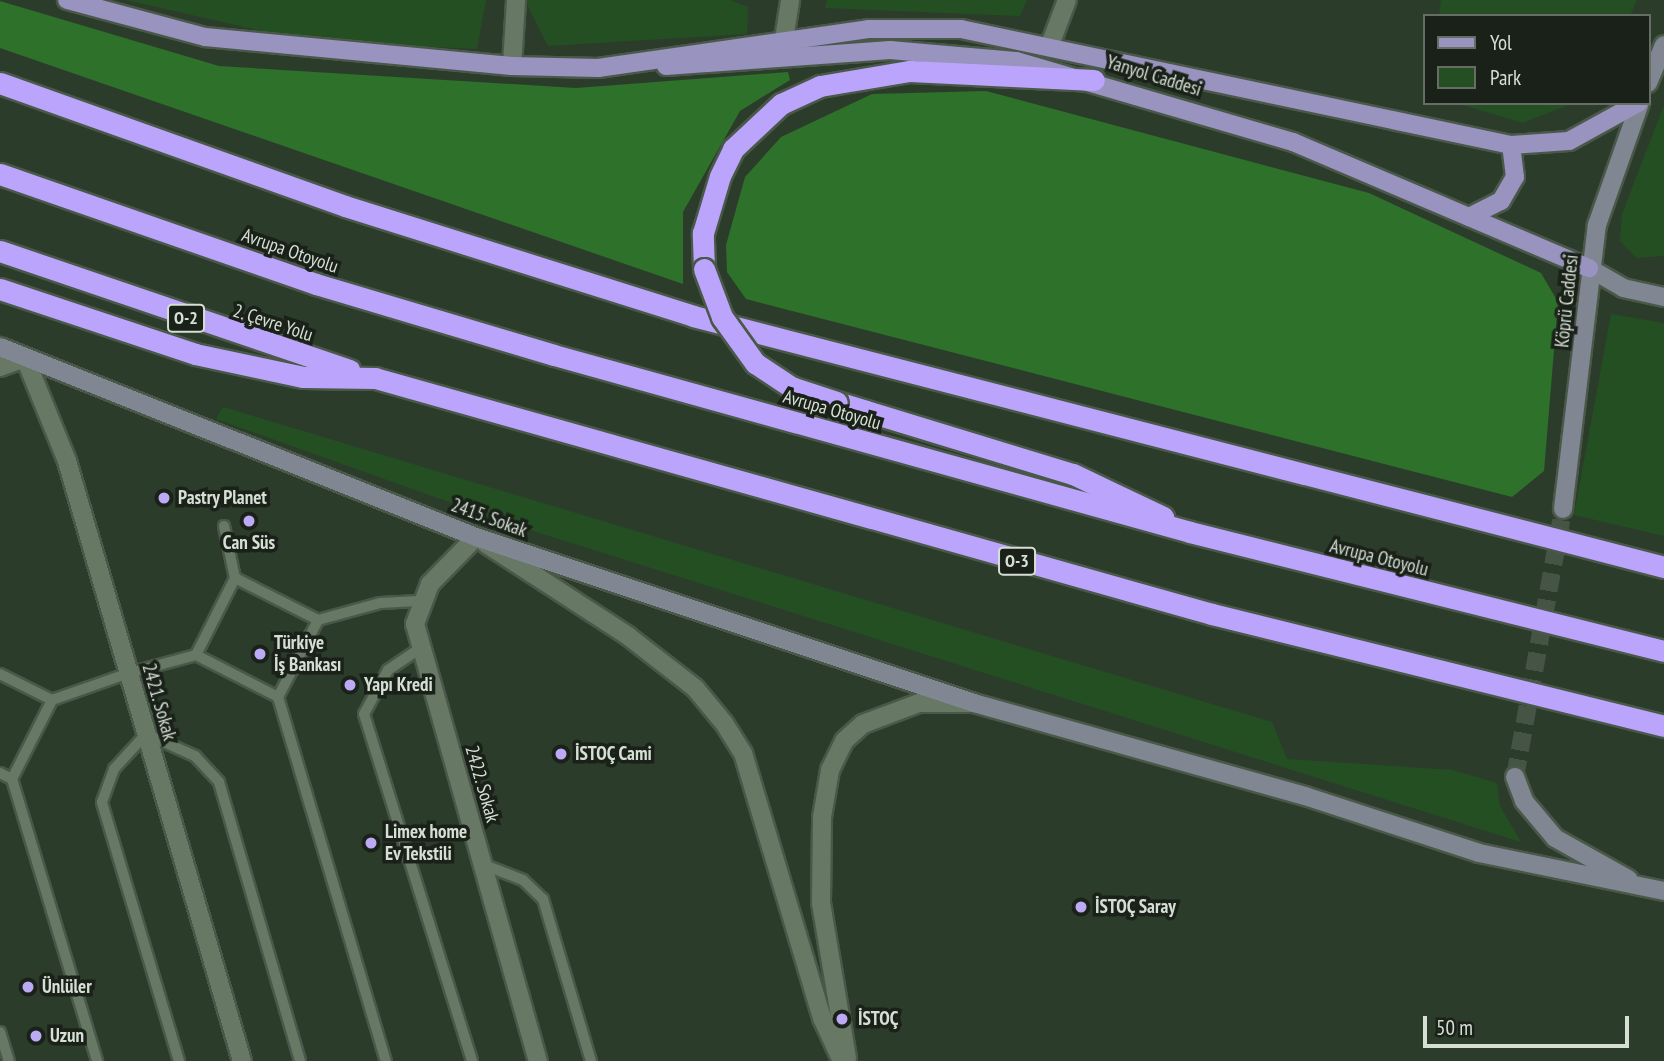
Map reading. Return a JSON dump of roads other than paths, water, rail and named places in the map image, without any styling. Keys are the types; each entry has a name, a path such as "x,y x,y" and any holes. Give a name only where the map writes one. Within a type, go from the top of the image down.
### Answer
{"highway":[{"path":"1094,80 910,71 820,86 781,104 733,149 720,176 704,233 704,269 722,317 755,363 791,387 1073,474 1189,532"},
{"path":"0,83 345,206 693,316 1664,567"},
{"name":"Avrupa Otoyolu","path":"0,174 329,288 1189,532 1664,651"},
{"name":"2. Çevre Yolu","path":"0,251 375,378"},
{"name":"O-3","path":"0,289 195,354 303,377 375,378 1212,614 1664,726"}],"main road":[{"path":"67,0 205,37 512,66 598,68 784,39 868,29 961,29 1050,45 1511,145 1569,141 1635,105"},
{"path":"1650,78 1664,45"},
{"name":"Yanyol Caddesi","path":"598,68 890,50 960,52 1094,80 1293,142 1589,268 1645,295 1664,297"},
{"name":"Köprü Caddesi","path":"1563,509 1589,268 1601,209 1638,105"},
{"path":"1469,217 1501,201 1515,177 1511,145"},
{"path":"1645,295 1664,285"},
{"name":"2415. Sokak","path":"0,348 476,537 974,703 1305,796 1479,853 1643,888"},
{"path":"1515,777 1524,801 1555,838 1643,888 1664,891"}],"street":[{"path":"512,66 516,0"},
{"path":"784,39 790,0"},
{"path":"1050,45 1067,0"},
{"path":"0,368 25,358"},
{"name":"2421. Sokak","path":"25,358 67,461 242,1061"},
{"path":"419,601 476,537 628,636 695,688 724,723 743,754 822,1018 842,1061"},
{"name":"2422. Sokak","path":"419,601 415,624 538,1061"},
{"path":"848,1061 821,904 822,817 830,770 844,741 863,724 919,703 974,703"}],"lane":[{"path":"196,655 235,578 224,526"},
{"path":"235,578 318,620 380,603 419,601"},
{"path":"318,620 278,697 387,1061"},
{"path":"422,647 388,670 364,714 472,1061"},
{"path":"97,1061 12,779 52,700 129,673 196,655 278,697"},
{"path":"0,674 52,700"},
{"path":"179,1061 102,802 114,768 146,734 195,756 219,782 300,1061"},
{"path":"0,773 12,779"},
{"path":"482,864 523,880 542,899 590,1061"},
{"path":"0,1032 9,1061"}],"tunnel":[{"path":"1515,777 1563,509"}],"place":[{"name":"Pastry Planet","path":"164,498"},
{"name":"Can Süs","path":"249,521"},
{"name":"Türkiye İş Bankası","path":"260,654"},
{"name":"Yapı Kredi","path":"350,685"},
{"name":"İSTOÇ Cami","path":"561,754"},
{"name":"Limex home Ev Tekstili","path":"371,843"},
{"name":"İSTOÇ Saray","path":"1081,907"},
{"name":"Ünlüler","path":"28,987"},
{"name":"İSTOÇ","path":"842,1019"},
{"name":"Uzun","path":"36,1036"}]}
